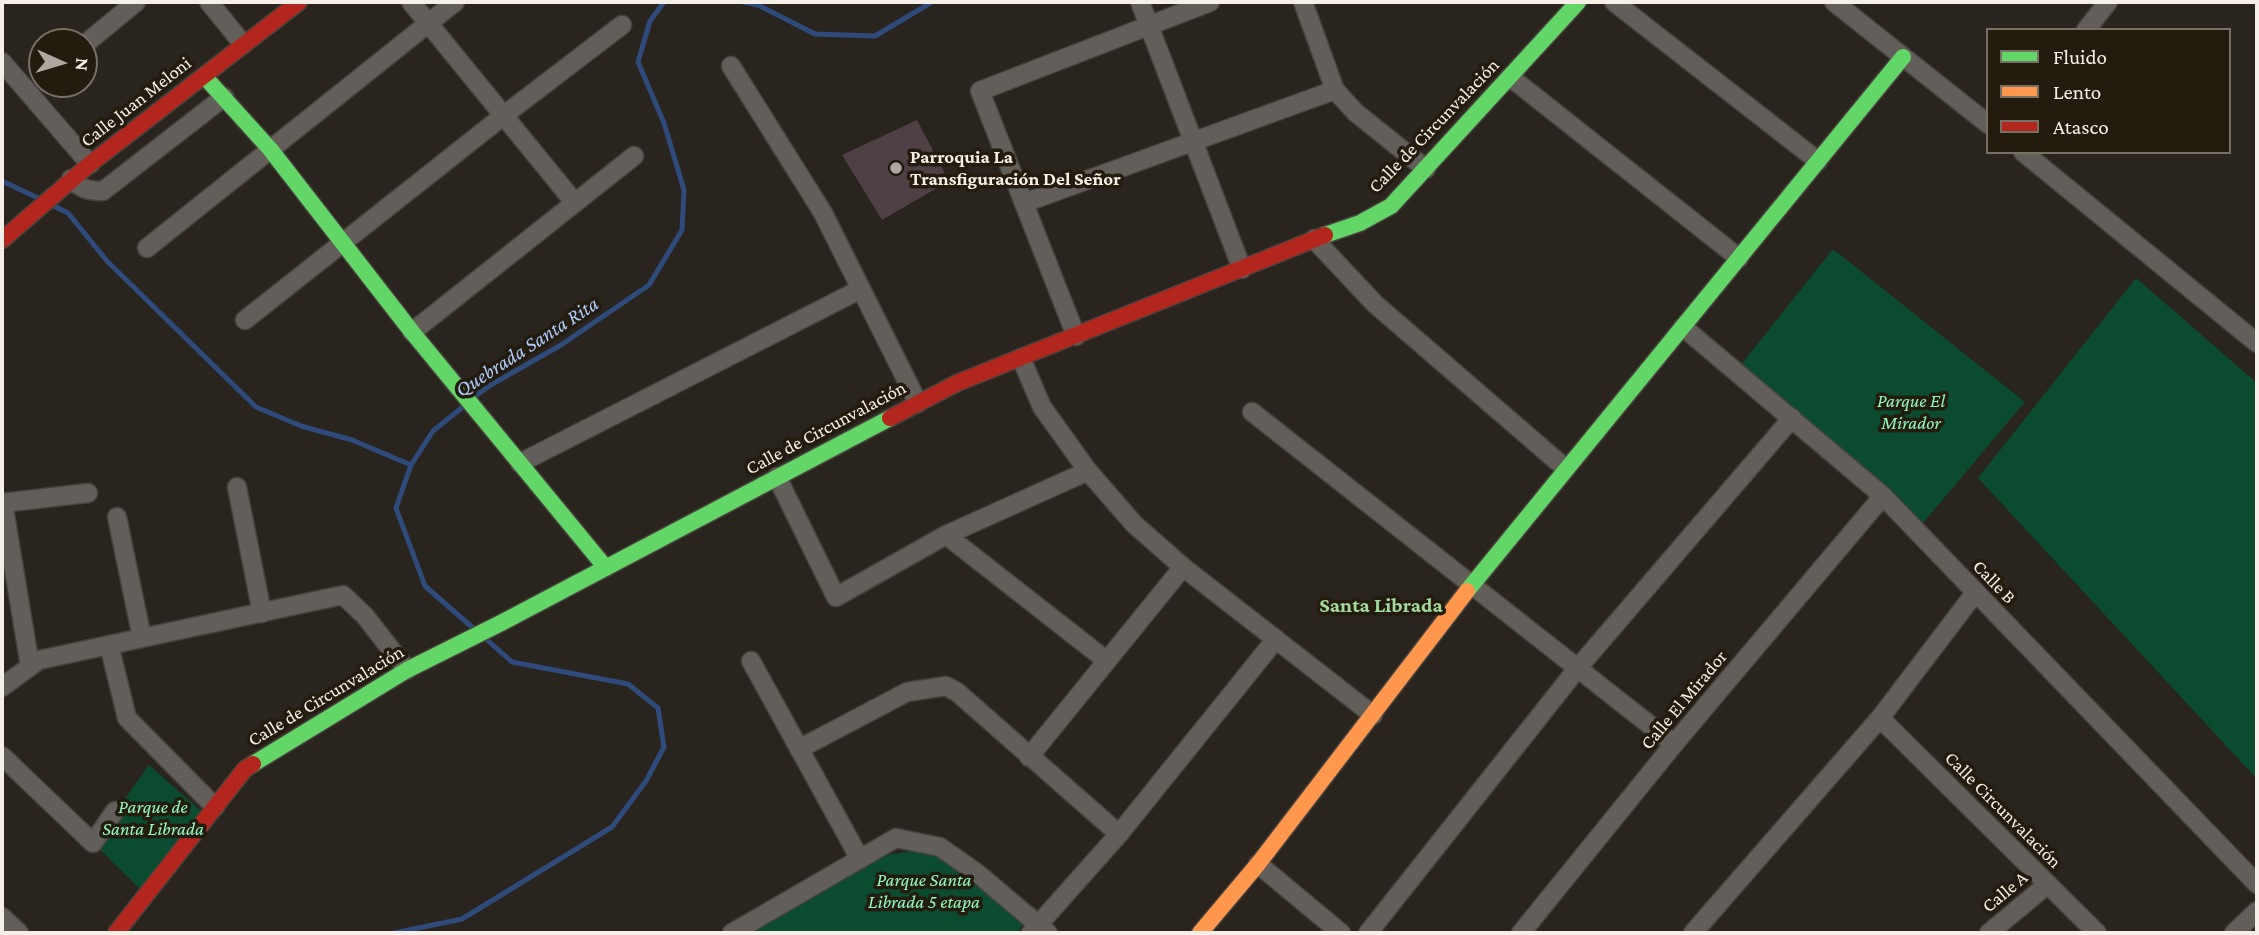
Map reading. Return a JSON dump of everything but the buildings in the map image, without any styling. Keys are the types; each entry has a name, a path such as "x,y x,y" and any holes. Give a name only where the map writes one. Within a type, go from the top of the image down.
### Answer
{"street":[{"path":"98,33 136,2"},
{"path":"209,2 243,44"},
{"name":"Calle Juan Meloni","path":"2,240 71,179 299,2"},
{"path":"411,2 575,203"},
{"path":"147,248 455,2"},
{"path":"1140,2 1242,269"},
{"path":"1076,336 980,91 1209,2"},
{"path":"1303,2 1335,90 1355,112 1426,169"},
{"name":"Calle de Circunvalación","path":"116,933 245,769 407,670 957,383 1314,239 1360,223 1391,206 1578,2"},
{"path":"1614,2 1818,161"},
{"path":"1834,2 1986,122"},
{"path":"2088,28 2108,2"},
{"path":"245,320 622,25"},
{"path":"1200,933 1258,864 1471,585 1903,57"},
{"path":"2,62 90,164"},
{"path":"731,66 822,214 919,403"},
{"path":"204,76 270,149 412,332 606,568"},
{"path":"1510,77 1739,258"},
{"path":"1024,203 1335,90"},
{"path":"71,179 90,191 103,191 225,97"},
{"path":"2025,154 2257,343"},
{"path":"412,332 634,156"},
{"path":"1314,239 1375,304 1565,468"},
{"path":"520,463 861,289"},
{"name":"Calle B","path":"1683,327 1883,496 2257,884"},
{"path":"1021,358 1041,407 1088,471 1134,524 1183,567 1373,715"},
{"path":"1252,412 1674,744"},
{"path":"1368,933 1577,669 1792,418"},
{"path":"777,477 836,597 946,535 1088,471"},
{"path":"237,487 262,613"},
{"path":"30,667 3,503 88,493"},
{"name":"Calle El Mirador","path":"1521,933 1674,744 1883,496"},
{"path":"117,517 142,638"},
{"path":"946,535 1107,661"},
{"path":"1029,757 1183,567"},
{"path":"1701,930 1880,718 1975,593"},
{"path":"2,687 39,660 343,595 365,616 407,670"},
{"path":"732,933 754,928 896,838 940,848 977,873 1039,930 1276,639"},
{"path":"109,645 127,718 215,807"},
{"path":"751,661 860,859"},
{"path":"799,749 907,692 946,686 957,692 1119,834"},
{"name":"Calle Circunvalación","path":"1880,718 2097,933"},
{"path":"2,756 93,844 115,811"},
{"path":"1258,864 1341,933"},
{"name":"Calle A","path":"1989,933 2048,884"},
{"path":"2234,933 2257,911"},
{"path":"2,917 19,933"}],"green space":[{"name":"Parque El Mirador","path":"1833,249 2025,402 1923,523 1736,371"},
{"path":"2136,278 2257,383 2257,779 1978,478"},
{"name":"Parque de Santa Librada","path":"149,765 201,811 140,889 93,843"},
{"name":"Parque Santa Librada 5 etapa","path":"940,847 1023,925 1017,933 755,933 752,922 860,859"}],"waterway":[{"name":"Quebrada Santa Rita","path":"474,397 561,345 649,285 682,230 684,190 664,123 638,62 650,21 664,2"},
{"name":"Quebrada Santa Rita","path":"743,2 758,5 815,34 875,36 932,2"},
{"path":"2,181 40,199"},
{"path":"52,205 68,213 107,261 256,407 301,426 352,440 411,465"},
{"name":"Quebrada Santa Rita","path":"464,406 433,431 411,465 396,508 425,586 473,628"},
{"name":"Quebrada Santa Rita","path":"394,933 462,919 612,827 646,781 664,747 658,708 628,684 512,662 486,639"}],"traffic: fast":[{"path":"1325,235 1360,223 1391,206 1578,2"},
{"path":"1467,591 1903,57"},
{"path":"204,76 270,149 412,332 606,568"},
{"path":"253,764 407,670 890,418"}],"traffic: slow":[{"path":"1200,933 1258,864 1467,591"}],"traffic: jam":[{"path":"2,240 90,164 299,2"},
{"path":"890,418 957,383 1325,235"},
{"path":"116,933 245,769 253,764"}],"place":[{"name":"Parroquia La Transfiguración Del Señor","path":"896,168"}],"district":[{"name":"Santa Librada","path":"1381,606"}]}
